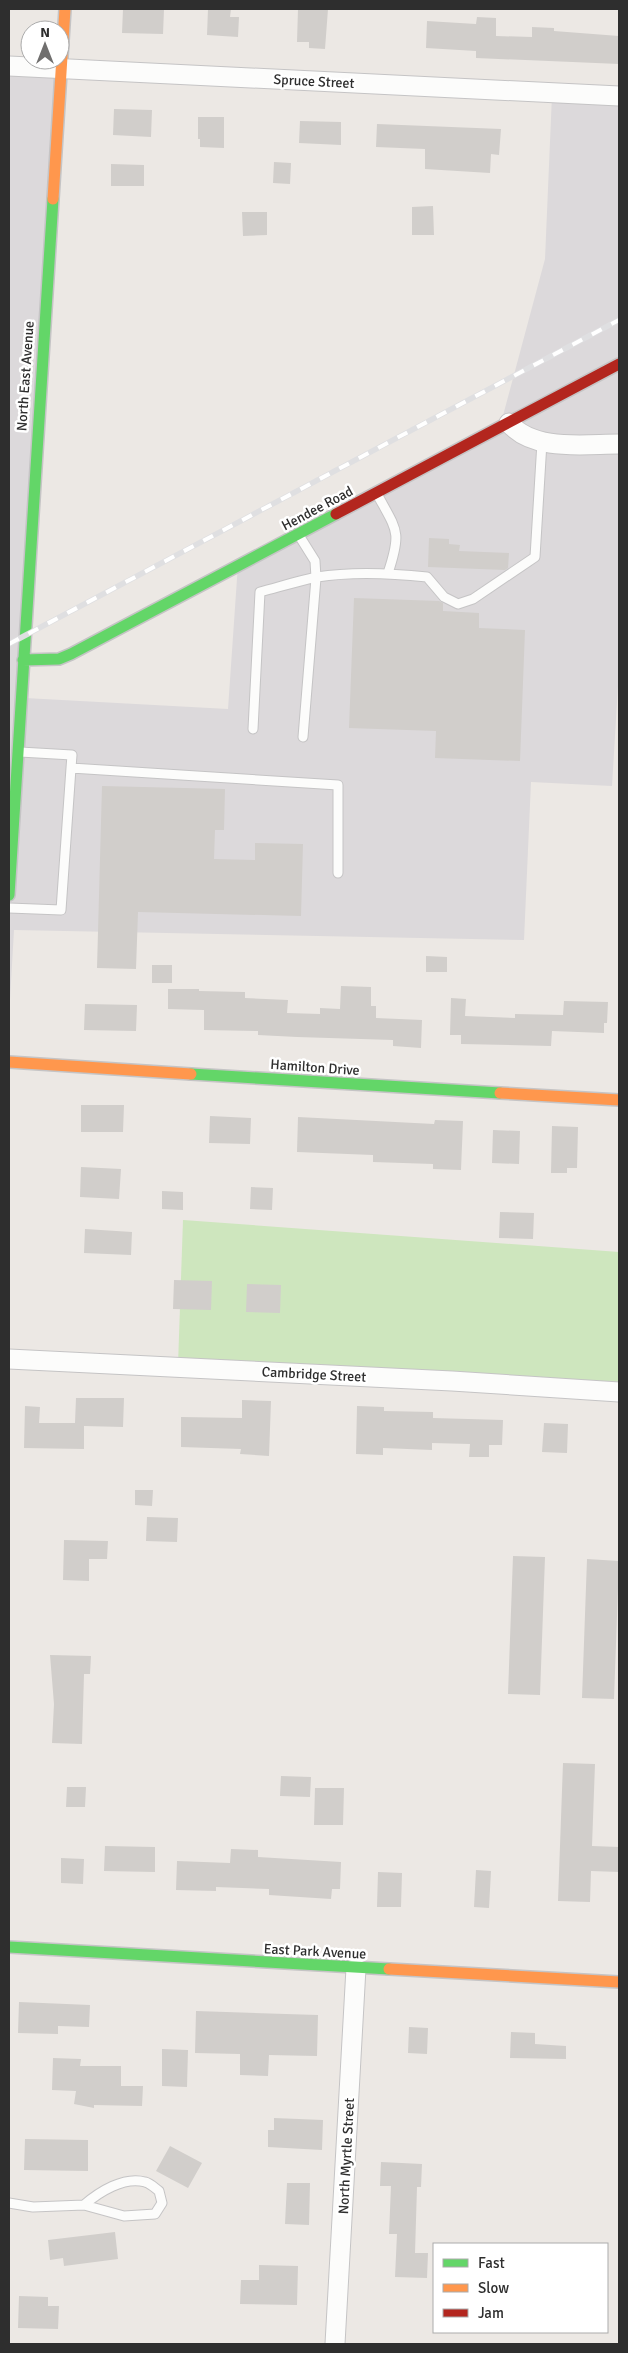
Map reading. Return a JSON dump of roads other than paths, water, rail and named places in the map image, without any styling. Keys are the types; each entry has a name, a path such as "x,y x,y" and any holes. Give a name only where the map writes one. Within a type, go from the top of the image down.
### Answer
{"street":[{"name":"Spruce Street","path":"70,69 619,96"},
{"name":"North East Avenue","path":"9,895 61,70"},
{"name":"Hendee Road","path":"23,660 59,659 72,654 619,364"},
{"path":"509,423 524,437 542,442 619,444"},
{"name":"Hamilton Drive","path":"9,1062 419,1090 619,1100"},
{"name":"Cambridge Street","path":"9,1359 452,1381 619,1392"},
{"name":"East Park Avenue","path":"9,1947 619,1982"},
{"name":"North Myrtle Street","path":"335,2344 356,1968"}],"lane":[{"path":"253,729 260,592 316,578 346,574 388,573 427,576 444,597 458,604 473,598 534,558 542,442"},
{"path":"376,493 397,530 396,548 388,573"},
{"path":"299,534 315,561 316,578 303,737"},
{"path":"9,908 61,910 72,755 17,752"},
{"path":"71,768 338,785 338,873"},
{"path":"9,2203 33,2207 84,2205 124,2216 155,2214 162,2203 159,2191 146,2182 128,2182 100,2191 84,2205"}],"railway":[{"path":"9,644 619,320"}]}
